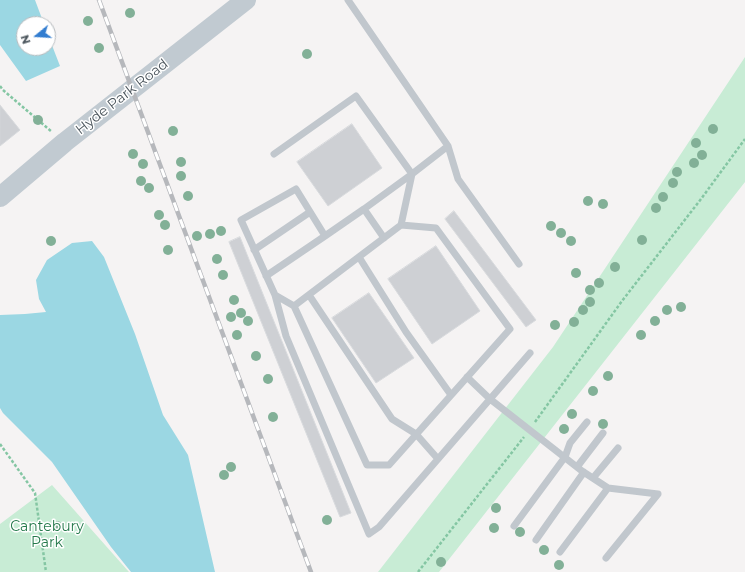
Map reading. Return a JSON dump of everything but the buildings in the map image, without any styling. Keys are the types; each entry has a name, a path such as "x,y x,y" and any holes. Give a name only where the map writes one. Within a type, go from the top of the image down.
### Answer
{"main road":[{"name":"Hyde Park Road","path":"0,197 65,142 246,0"}],"lane":[{"path":"348,0 448,146 458,179 519,264"},
{"path":"274,154 356,96 412,174 401,225 294,306"},
{"path":"266,276 364,210 448,146"},
{"path":"325,236 296,189 241,220 275,295 286,336 369,534 379,527 530,353"},
{"path":"364,210 384,238"},
{"path":"254,250 310,212"},
{"path":"275,295 294,306 367,466 389,465 510,329 436,228 401,225"},
{"path":"359,257 406,332 451,395"},
{"path":"309,295 392,419 416,434 438,459"},
{"path":"467,377 490,399 529,430 577,467 608,488 658,494 606,558"},
{"path":"514,526 565,458 570,443 587,422"},
{"path":"577,467 603,433"},
{"path":"593,478 618,448"},
{"path":"536,540 584,472"},
{"path":"560,552 608,488"}],"path":[{"path":"0,86 26,110 65,142"},
{"path":"418,572 529,430 622,301 701,200 745,139"},
{"path":"0,444 35,493 46,572"}],"green space":[{"path":"745,57 745,182 439,572 378,572 553,347"},
{"name":"Cantebury Park","path":"52,485 129,572 0,572 0,524"}],"water":[{"path":"0,0 35,0 41,16 16,16 16,56 56,56 60,66 26,81 0,45"},
{"path":"92,241 104,257 135,334 163,415 188,455 215,572 131,572 111,547 52,462 3,413 0,408 0,315 46,312 39,299 36,280 47,260 72,243"}],"railway":[{"path":"99,0 311,572"}]}
